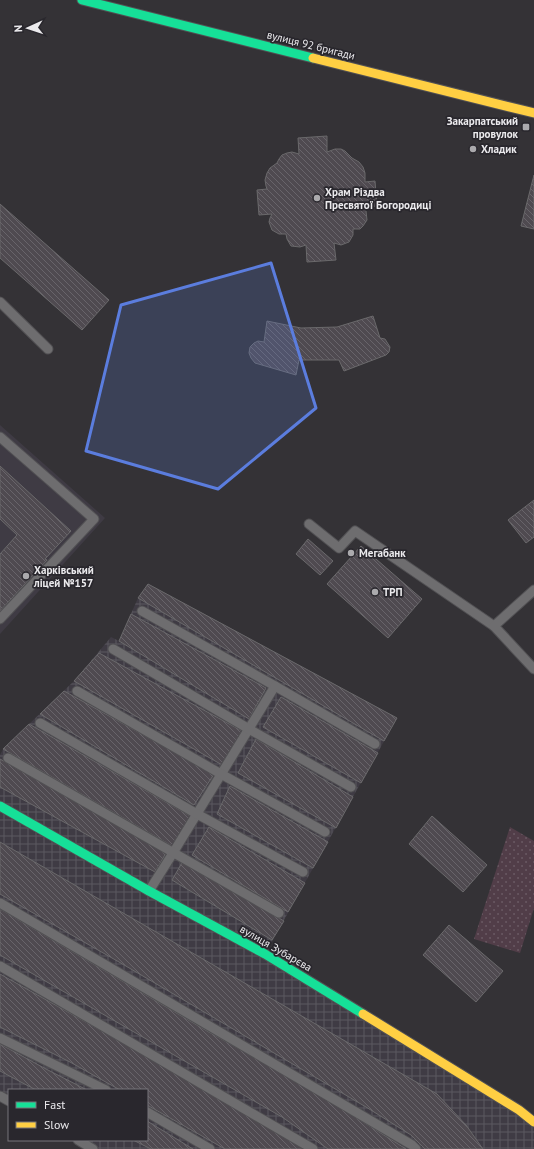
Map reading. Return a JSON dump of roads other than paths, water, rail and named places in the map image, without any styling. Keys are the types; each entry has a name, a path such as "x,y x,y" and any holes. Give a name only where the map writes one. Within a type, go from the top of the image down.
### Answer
{"street":[{"name":"вулиця 92 бригади","path":"82,0 534,113"},
{"name":"вулиця Зубарєва","path":"0,806 149,891 265,954 519,1110 534,1122"}],"lane":[{"path":"0,302 48,349"},
{"path":"0,437 94,519 0,619"},
{"path":"310,524 339,548 355,531 494,626 534,669"},
{"path":"494,626 530,599 534,590"},
{"path":"142,611 376,744"},
{"path":"113,649 351,787"},
{"path":"149,891 275,686"},
{"path":"76,691 325,832"},
{"path":"40,723 197,814 303,872"},
{"path":"8,758 279,913"},
{"path":"0,903 412,1145 416,1149"},
{"path":"0,966 313,1149"},
{"path":"0,1038 104,1089"},
{"path":"148,1113 210,1149"},
{"path":"80,1141 93,1149"}],"place":[{"name":"Закарпатський провулок","path":"526,127"},
{"name":"Хладик","path":"473,149"},
{"name":"Храм Різдва Пресвятої Богородиці","path":"317,198"},
{"name":"Мегабанк","path":"351,553"},
{"name":"Харківський ліцей №157","path":"26,576"},
{"name":"ТРП","path":"375,592"}]}
